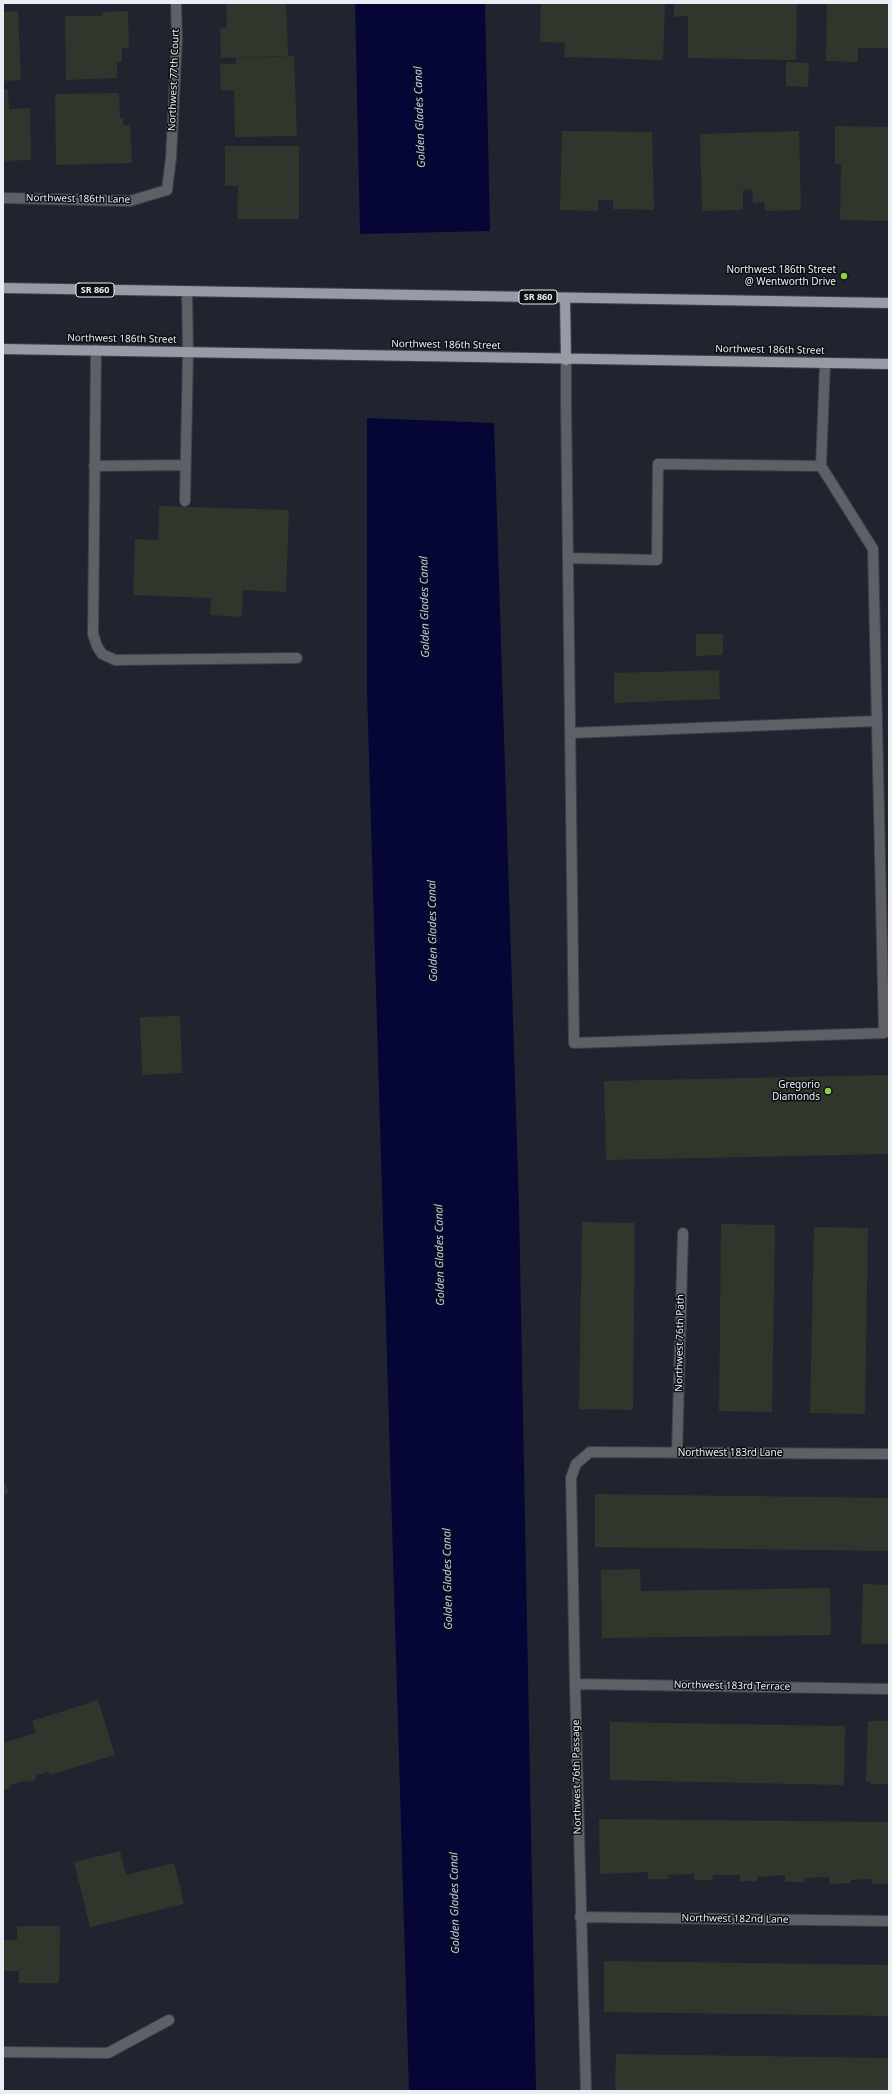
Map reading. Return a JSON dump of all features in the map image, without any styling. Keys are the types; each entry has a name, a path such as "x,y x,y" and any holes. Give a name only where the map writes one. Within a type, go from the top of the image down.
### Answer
{"main road":[{"name":"SR 860","path":"3,288 889,302"},
{"path":"565,298 566,360"},
{"name":"Northwest 186th Street","path":"3,349 566,360 889,364"}],"street":[{"name":"Northwest 77th Court","path":"171,158 177,38 176,3"},
{"name":"Northwest 186th Lane","path":"3,198 130,201 167,190 171,158"},
{"path":"185,501 188,352 187,292"},
{"path":"96,350 93,634 97,646 102,654 115,660 297,658"},
{"path":"566,360 574,1043 884,1033 884,840 877,721 873,549 821,466 825,363"},
{"path":"568,558 657,560 658,464 821,466"},
{"path":"94,466 185,465"},
{"path":"570,733 877,721"},
{"name":"Northwest 76th Path","path":"678,1453 683,1233"},
{"name":"Northwest 183rd Lane","path":"576,1464 590,1452 889,1454"},
{"name":"Northwest 76th Passage","path":"576,1464 572,1478 574,1684 586,2091"},
{"name":"Northwest 183rd Terrace","path":"574,1684 889,1689"},
{"name":"Northwest 182nd Lane","path":"580,1917 889,1921"},
{"path":"3,2052 108,2053 169,2020"}],"water":[{"name":"Golden Glades Canal","path":"355,3 485,3 490,231 360,234"},
{"name":"Golden Glades Canal","path":"367,418 494,423 519,1207 536,2091 409,2091 367,691"}],"building":[{"path":"226,3 286,3 288,56 221,58 220,28 227,27"},
{"path":"541,3 665,3 663,60 564,57 565,43 540,42"},
{"path":"674,3 797,3 796,60 688,58 688,16 674,17"},
{"path":"827,3 889,3 889,48 858,48 858,62 826,61"},
{"path":"18,11 21,80 3,81 3,12"},
{"path":"128,11 129,49 122,48 122,62 117,62 117,78 66,80 65,16 103,16 102,12"},
{"path":"294,56 297,136 235,137 234,90 221,91 220,64 236,64 236,58"},
{"path":"786,62 809,63 808,87 786,86"},
{"path":"3,89 8,89 9,109 30,108 31,160 3,161"},
{"path":"119,93 120,118 123,118 123,125 130,125 132,163 56,165 55,94"},
{"path":"835,126 889,127 889,221 840,220 841,164 835,164"},
{"path":"562,131 652,132 654,210 613,209 613,200 598,200 598,211 560,210"},
{"path":"799,131 801,210 765,211 764,202 753,203 752,189 743,190 743,210 702,211 700,134"},
{"path":"225,146 299,146 299,219 237,219 238,186 225,186"},
{"path":"159,506 289,510 286,592 243,590 242,617 210,615 211,598 133,595 135,539 158,540"},
{"path":"696,634 723,634 723,655 696,656"},
{"path":"719,670 720,699 614,703 614,673"},
{"path":"180,1016 182,1073 142,1075 140,1017"},
{"path":"889,1075 889,1154 606,1160 604,1081"},
{"path":"582,1222 635,1223 633,1410 579,1409"},
{"path":"721,1224 775,1225 772,1412 719,1411"},
{"path":"814,1227 868,1228 865,1414 810,1413"},
{"path":"3,1479 9,1493 3,1496"},
{"path":"595,1494 889,1498 889,1551 595,1547"},
{"path":"640,1569 641,1591 830,1588 831,1635 602,1638 601,1570"},
{"path":"863,1584 889,1585 889,1644 861,1644"},
{"path":"98,1700 115,1755 50,1775 48,1772 35,1776 36,1780 28,1782 27,1780 10,1785 11,1788 3,1790 3,1743 36,1733 32,1721"},
{"path":"868,1721 889,1721 889,1784 870,1784 870,1781 866,1781"},
{"path":"610,1722 845,1726 844,1785 610,1780"},
{"path":"599,1819 889,1822 889,1884 872,1884 872,1879 851,1880 851,1883 829,1884 829,1877 804,1878 805,1882 785,1882 785,1875 757,1877 757,1881 739,1881 740,1875 712,1875 713,1880 695,1880 694,1874 668,1875 669,1879 648,1879 648,1872 600,1874"},
{"path":"120,1851 126,1875 174,1863 184,1904 90,1927 74,1862"},
{"path":"17,1926 60,1926 59,1983 19,1983 19,1971 3,1971 3,1940 17,1940"},
{"path":"604,1961 889,1965 889,2016 604,2012"},
{"path":"616,2054 889,2058 889,2091 615,2091"}],"place":[{"name":"Northwest 186th Street @ Wentworth Drive","path":"844,276"},
{"name":"Gregorio Diamonds","path":"828,1091"}]}
